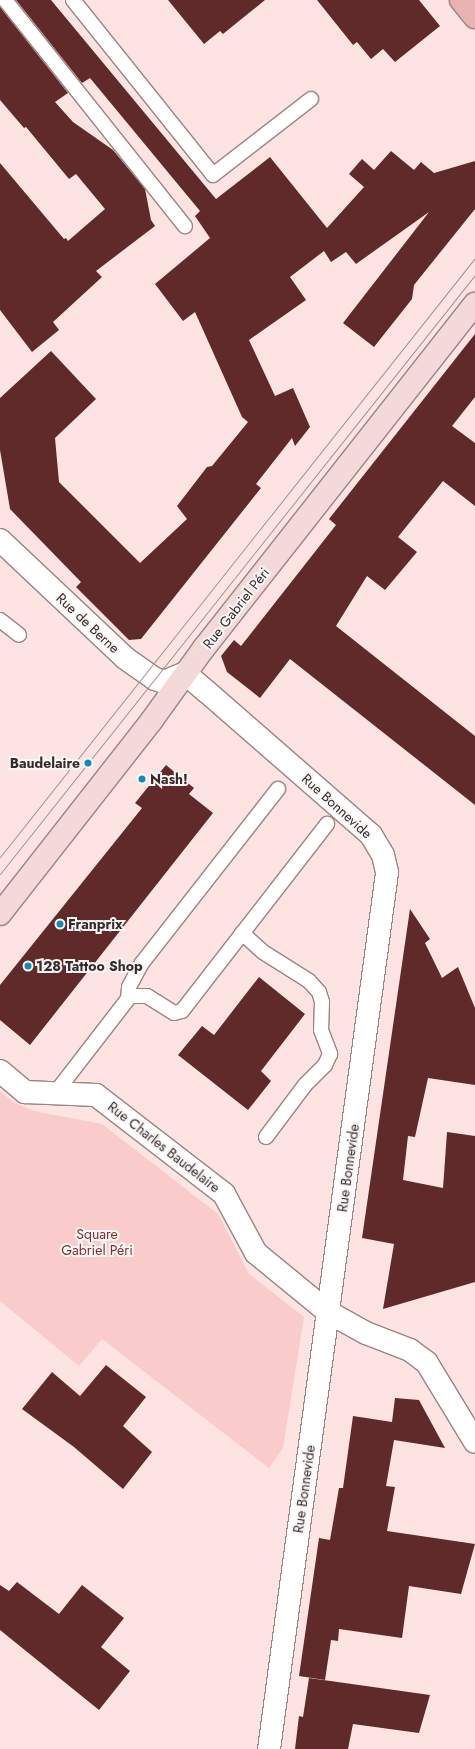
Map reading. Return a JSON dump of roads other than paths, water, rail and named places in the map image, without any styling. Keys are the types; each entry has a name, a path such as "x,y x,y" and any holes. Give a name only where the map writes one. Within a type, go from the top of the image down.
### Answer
{"main road":[{"path":"461,0 475,17"}],"street":[{"name":"Rue Gabriel Péri","path":"0,914 152,720 185,673 475,304"},
{"name":"Rue de Berne","path":"0,540 125,658 154,679 164,682 185,673"},
{"name":"Rue Bonnevide","path":"185,673 371,835 383,855 386,867 384,906 268,1749"},
{"name":"Rue Charles Baudelaire","path":"0,1071 24,1092 56,1092 96,1095 224,1194 256,1253 328,1312 366,1334 410,1350 427,1363 475,1442"}],"lane":[{"path":"5,0 185,226"},
{"path":"73,0 213,175 311,99"},
{"path":"0,620 19,635"},
{"path":"56,1092 129,996 129,987 142,963 278,789"},
{"path":"129,996 147,996 174,1013 182,1011 327,824"},
{"path":"242,933 263,952 309,981 319,992 322,1002 321,1030 330,1054 325,1065 305,1085 266,1137"}],"tram line":[{"path":"0,857 475,258"},
{"path":"0,874 475,275"}],"place":[{"name":"Baudelaire","path":"88,763"},
{"name":"Nash!","path":"142,779"},
{"name":"Franprix","path":"60,924"},
{"name":"128 Tattoo Shop","path":"28,966"}],"park label":[{"name":"Square Gabriel Péri","path":"97,1242"}]}
